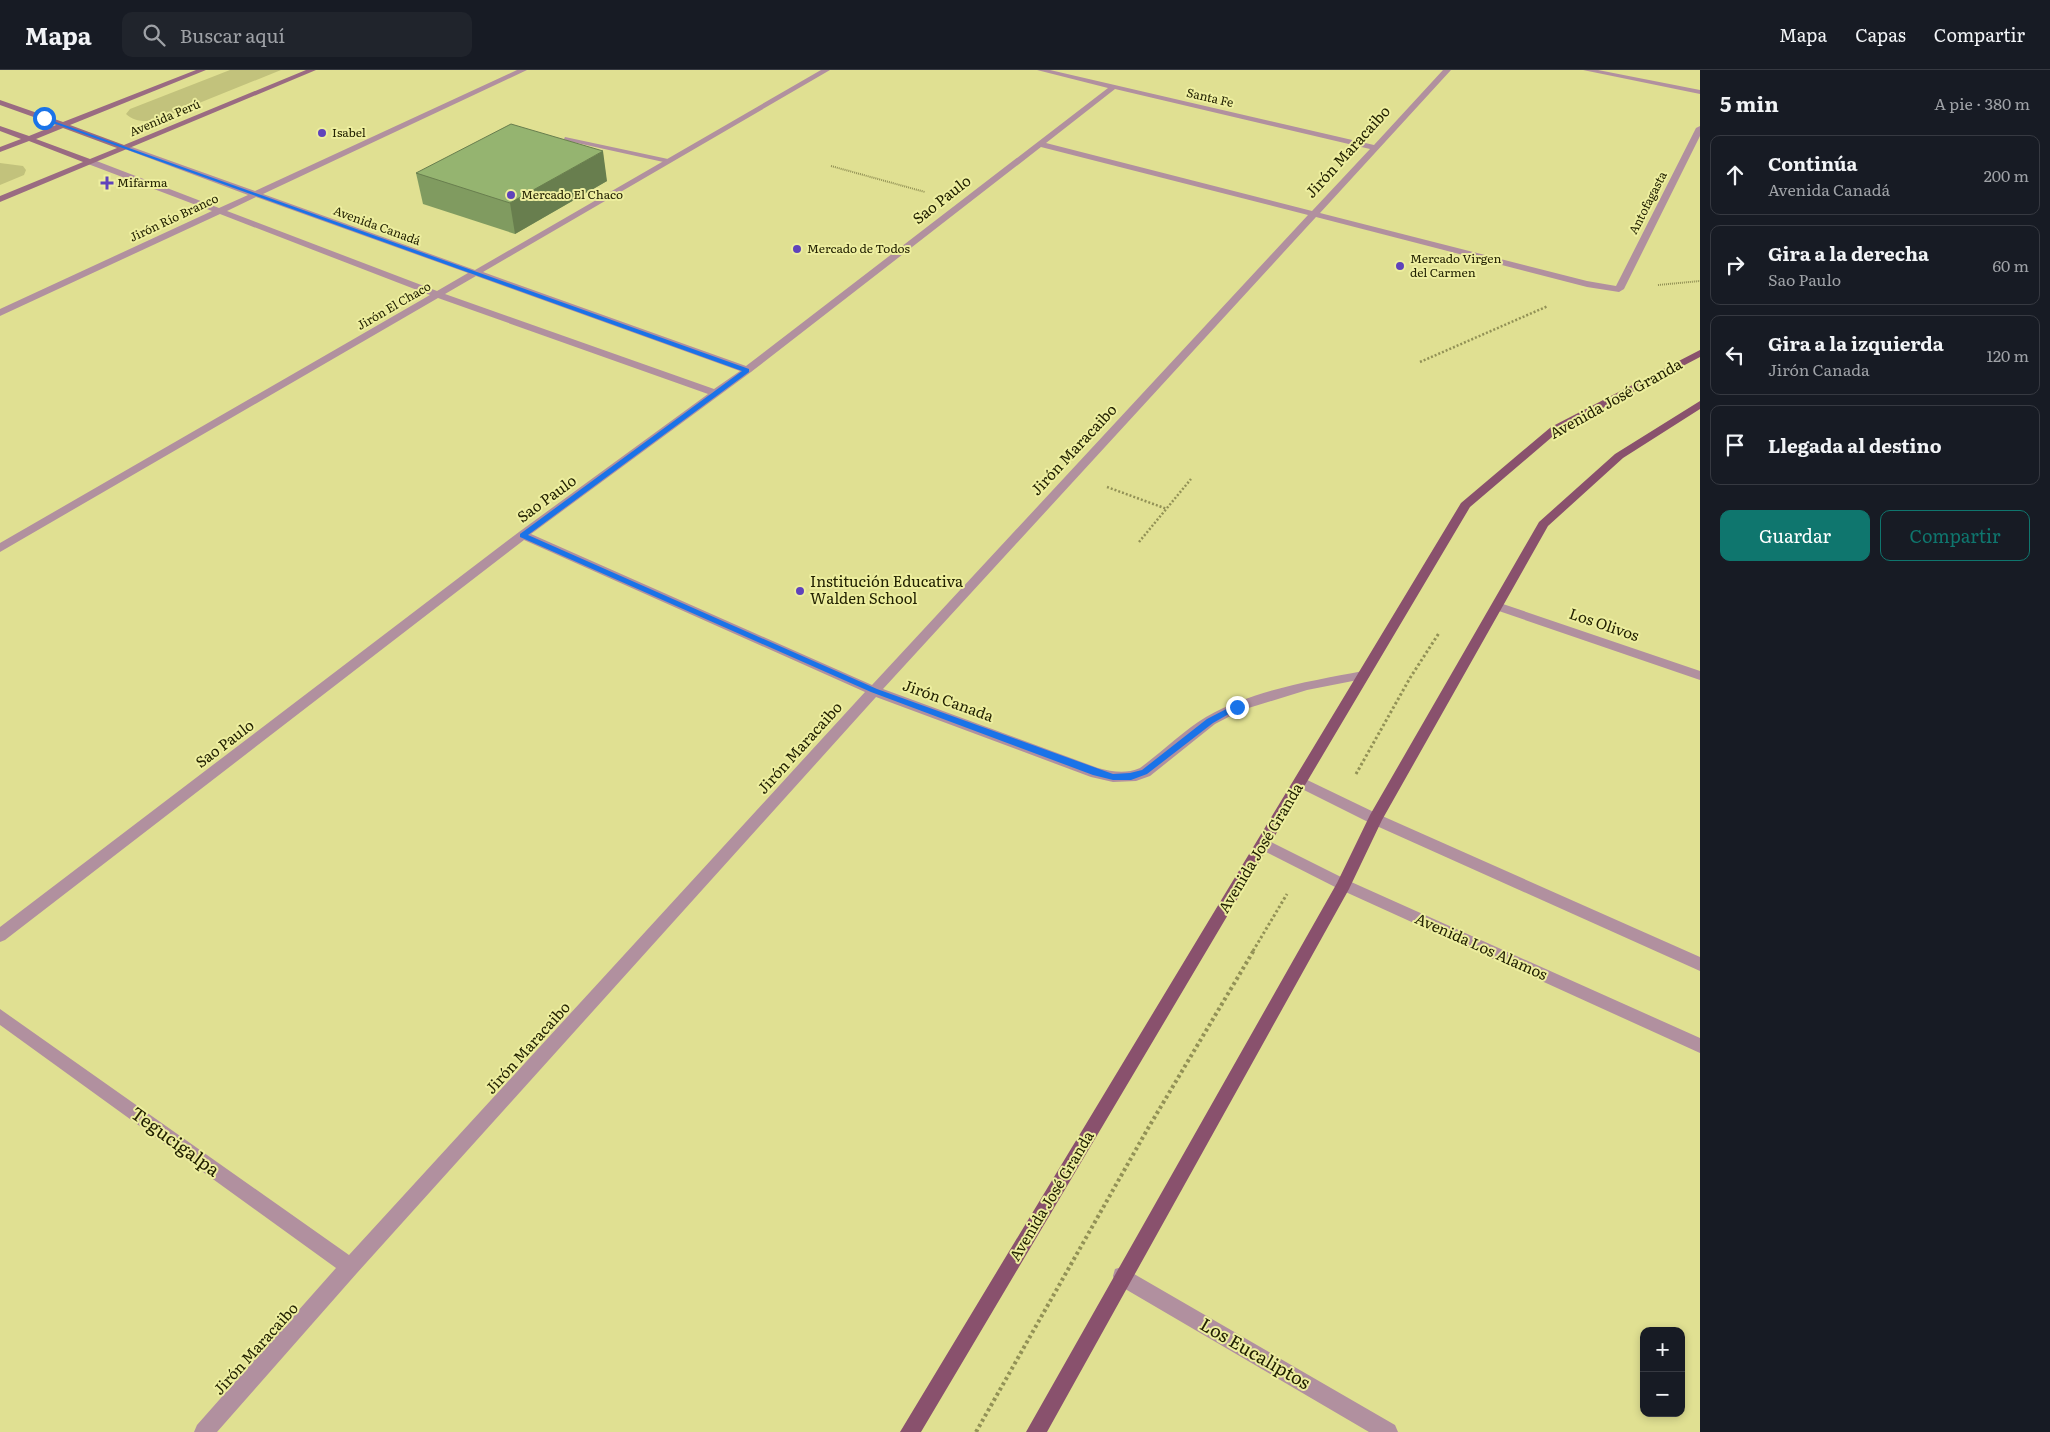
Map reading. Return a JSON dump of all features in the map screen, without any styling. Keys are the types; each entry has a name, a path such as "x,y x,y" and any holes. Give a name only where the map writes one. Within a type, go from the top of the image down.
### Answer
{"main road":[{"path":"0,150 202,70"},
{"name":"Avenida Perú","path":"0,199 312,70"},
{"name":"Avenida Canadá","path":"0,102 126,148"},
{"path":"0,128 92,162"},
{"name":"Avenida José Granda","path":"910,1432 1264,844 1465,505 1555,429 1700,353"},
{"path":"1036,1432 1122,1276 1344,885 1375,819 1543,524 1619,456 1700,404"}],"street":[{"name":"Jirón Río Branco","path":"0,313 523,70"},
{"name":"Jirón El Chaco","path":"0,548 826,70"},
{"name":"Santa Fe","path":"1040,70 1374,147"},
{"name":"Jirón Maracaibo","path":"204,1432 350,1268 874,690 1446,70"},
{"path":"1587,70 1700,92"},
{"name":"Sao Paulo","path":"0,936 523,536 747,370 1113,87"},
{"name":"Antofagasta","path":"1313,215 1587,284 1619,289 1700,128"},
{"path":"568,139 668,161"},
{"path":"1040,144 1313,215"},
{"name":"Avenida Canadá","path":"126,148 474,274 747,370"},
{"path":"92,162 438,294 715,393"},
{"name":"Jirón Canada","path":"523,536 874,690 1113,777 1131,776 1144,772 1210,721 1237,707 1306,686 1363,675"},
{"name":"Los Olivos","path":"1497,606 1700,676"},
{"path":"1301,782 1375,819 1700,964"},
{"name":"Avenida Los Alamos","path":"1264,844 1344,885 1700,1046"},
{"name":"Tegucigalpa","path":"0,1016 350,1268"},
{"name":"Los Eucaliptos","path":"1122,1276 1388,1432"}],"path":[{"path":"831,166 964,202"},
{"path":"1420,362 1551,305"},
{"path":"1074,474 1167,509"},
{"path":"1139,542 1192,479"}],"shaded area":[{"path":"230,70 281,70 157,120 140,121 126,114 130,109"},
{"path":"0,163 23,166 26,170 24,175 0,185"}],"building":[{"path":"511,124 603,151 510,203 416,173"}],"place":[{"name":"Isabel","path":"322,133"},
{"name":"Mifarma","path":"107,183"},
{"name":"Mercado El Chaco","path":"511,195"},
{"name":"Mercado de Todos","path":"797,249"},
{"name":"Mercado Virgen del Carmen","path":"1400,266"},
{"name":"Institución Educativa Walden School","path":"800,591"}],"route":[{"path":"44,118 474,274 747,370 523,536 874,690 1113,777 1131,776 1144,772 1210,721 1237,707"}]}
